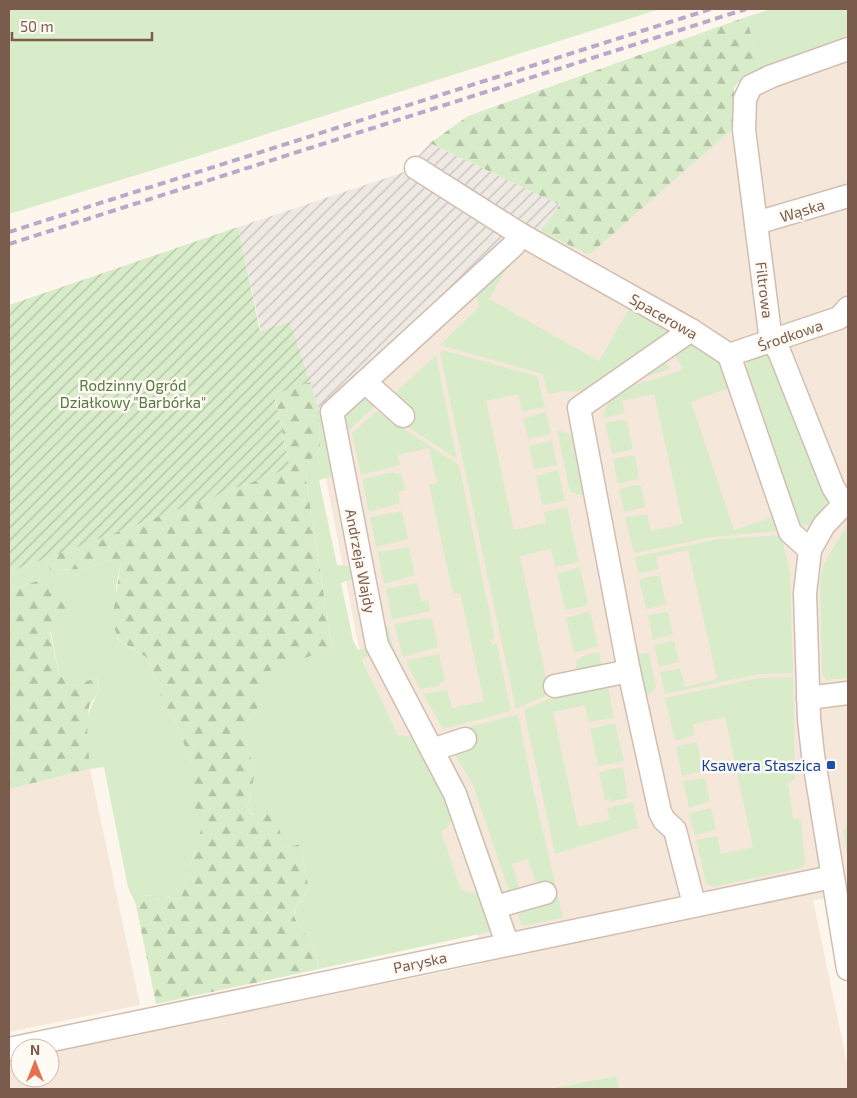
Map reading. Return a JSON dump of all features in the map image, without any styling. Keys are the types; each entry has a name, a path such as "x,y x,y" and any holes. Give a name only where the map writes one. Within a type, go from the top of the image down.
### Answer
{"street":[{"name":"Filtrowa","path":"846,501 833,487 780,351 771,342 744,130 745,99 751,86 772,76 848,49"},
{"name":"Spacerowa","path":"416,168 520,234 691,330 729,355"},
{"name":"Wąska","path":"756,223 848,196"},
{"name":"Andrzeja Wajdy","path":"506,943 455,794 377,645 332,412 514,245 520,234"},
{"name":"Środkowa","path":"729,355 839,318 848,308"},
{"path":"691,330 578,408 629,670 660,812 664,820 675,830 694,904"},
{"path":"729,355 790,532 810,550"},
{"path":"365,382 403,416"},
{"path":"846,501 824,525 810,550 804,593 808,698 813,755 848,969"},
{"path":"555,686 629,670"},
{"path":"808,698 848,693"},
{"path":"432,750 465,740"},
{"name":"Paryska","path":"9,1049 832,876"},
{"path":"495,907 544,893"}],"shaded area":[{"path":"848,60 848,897 813,900 848,1068 848,1089 619,1089 615,1076 547,1089 9,1089 10,1061 10,1088 60,1088 60,1050 481,964 478,936 360,653 320,448 319,410 505,240 497,229 540,231 589,255 736,126 755,93"},
{"path":"430,143 560,205 540,231 498,229 505,240 319,410 290,322 261,331 238,227 404,172"},
{"path":"90,769 140,1005 9,1032 9,789"}],"green space":[{"path":"9,9 660,9 9,214"},
{"path":"771,9 848,9 848,41 762,71 746,17"},
{"path":"746,17 762,71 741,79 734,88 736,126 589,255 540,231 560,205 430,143 468,116"},
{"name":"Rodzinny Ogród Działkowy \"Barbórka\"","path":"238,227 260,331 290,322 310,382 274,394 290,468 9,572 9,305"},
{"path":"515,255 489,299 599,361 631,305 671,330 586,392 563,391 548,394 543,374 440,345 479,307 474,290"},
{"path":"689,344 704,349 716,359 734,386 691,402 734,530 774,517 779,531 712,537 634,553 625,517 647,514 651,531 683,524 654,394 622,401 625,413 603,418 607,405 624,390 683,368 673,352"},
{"path":"442,350 537,376 545,407 522,411 518,394 486,401 514,530 546,523 544,512 567,507 579,562 555,567 551,549 520,556 546,677 577,671 576,661 580,657 599,652 603,670 516,709 440,354"},
{"path":"753,353 774,354 827,490 824,511 821,517 812,524 797,524 743,370"},
{"path":"436,355 457,459 385,412 390,398"},
{"path":"664,358 670,369 623,384"},
{"path":"310,382 319,410 320,448 310,462 306,479 332,648 259,675 259,706 243,728 255,773 247,808 252,815 274,808 284,848 300,844 309,889 296,906 294,917 312,942 319,969 156,1004 136,905 144,895 181,899 202,826 190,796 188,778 193,766 174,719 164,706 149,659 118,639 112,620 121,562 109,560 84,569 50,570 46,558 290,468 274,393"},
{"path":"361,399 378,403 347,432 357,476 352,477 342,411"},
{"path":"319,410 334,472 331,477 319,480 337,565 350,566 353,570 352,579 341,583 353,640 358,650 369,647 372,653 362,660 398,735 415,737 447,798 452,819 450,824 441,832 461,890 480,894 493,931 319,969 312,942 295,917 297,906 309,889 300,844 284,848 247,808 255,773 243,728 259,706 259,675 332,647 306,479 310,462 320,448"},
{"path":"377,411 459,465 495,639 490,640 492,645 497,644 511,711 443,729 423,694 447,689 452,708 484,701 460,593 453,594 429,485 437,483 429,448 397,455 400,465 361,475 352,433"},
{"path":"546,412 551,434 528,439 523,419"},
{"path":"621,420 627,421 633,449 612,454 605,423"},
{"path":"557,430 575,436 588,497 570,492"},
{"path":"552,440 557,465 534,469 529,446"},
{"path":"635,456 639,479 618,484 613,459"},
{"path":"558,470 565,501 542,505 536,476"},
{"path":"395,472 395,474 401,473 405,490 398,492 400,503 369,512 362,479"},
{"path":"635,485 641,486 645,507 624,512 619,489"},
{"path":"402,511 408,539 376,547 370,517"},
{"path":"848,523 848,678 826,680 822,673 820,579 824,564"},
{"path":"781,535 790,572 793,673 758,674 665,694 660,672 680,669 685,687 717,679 688,550 656,557 659,569 638,574 635,557 718,539"},
{"path":"409,547 415,575 384,584 378,552"},
{"path":"46,558 50,570 84,569 109,560 121,561 116,587 117,639 149,659 164,706 174,719 193,766 191,796 202,826 181,899 144,895 136,905 128,887 104,767 90,769 87,729 90,710 99,691 97,677 73,687 59,674 41,579 9,591 9,572"},
{"path":"580,567 588,605 565,610 557,574"},
{"path":"660,576 666,605 646,609 639,579"},
{"path":"42,579 63,597 70,616 50,632 59,674 73,687 97,677 99,691 89,706 87,737 90,769 9,789 9,591"},
{"path":"417,583 421,601 428,600 430,611 392,620 386,589"},
{"path":"590,611 598,646 574,653 566,618"},
{"path":"668,612 673,634 653,640 648,615"},
{"path":"432,618 438,647 403,657 394,624"},
{"path":"388,625 392,644 399,659 395,661 388,648 383,627"},
{"path":"674,641 679,662 659,667 654,645"},
{"path":"649,653 656,688 643,699 631,655"},
{"path":"439,654 445,682 439,683 440,686 420,689 406,661"},
{"path":"793,677 795,780 788,782 793,819 801,819 805,865 801,868 713,887 706,883 696,840 717,836 721,854 753,847 725,717 693,724 695,735 675,741 665,698 759,678"},
{"path":"607,681 614,718 588,722 585,705 553,712 578,827 610,820 607,808 633,802 638,828 555,854 524,710 558,695"},
{"path":"518,714 531,780 563,918 522,926 515,905 538,890 528,859 512,864 521,894 511,897 473,785 443,734"},
{"path":"615,723 624,761 598,766 590,729"},
{"path":"697,742 703,771 682,776 676,746"},
{"path":"448,753 467,789 505,897 499,894 446,760"},
{"path":"623,767 628,798 610,802 610,799 605,800 599,772"},
{"path":"705,778 710,801 689,808 683,781"},
{"path":"711,808 716,829 695,836 689,813"},
{"path":"848,824 848,862 843,831"},
{"path":"616,1076 619,1089 547,1089"}],"railway":[{"path":"9,232 711,9"},
{"path":"9,244 746,9"}],"place":[{"name":"Ksawera Staszica","path":"831,765"}]}
